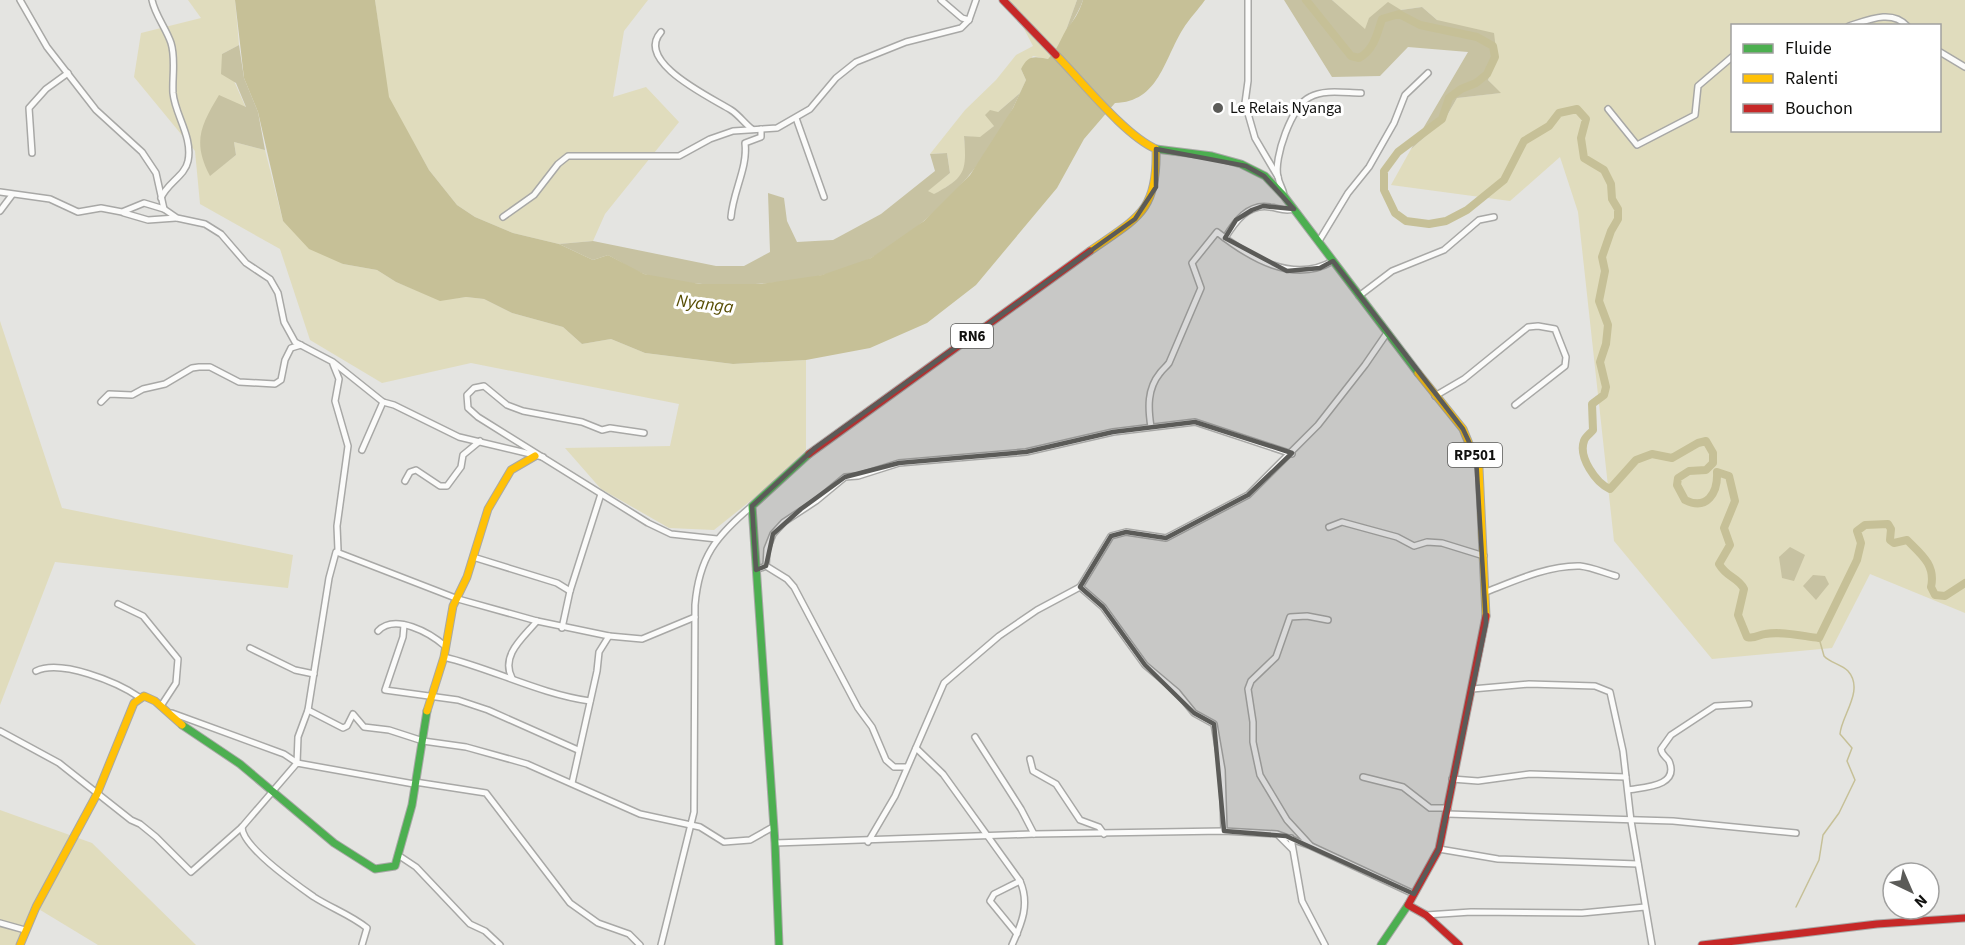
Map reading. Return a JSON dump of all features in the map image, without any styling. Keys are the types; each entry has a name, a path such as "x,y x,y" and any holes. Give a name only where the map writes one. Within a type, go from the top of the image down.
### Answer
{"main road":[{"path":"1003,0 1116,117 1146,146 1156,149"},
{"name":"RP501","path":"1156,149 1246,166 1264,176 1284,196 1463,429 1476,457 1481,487 1486,623 1439,849 1408,905"},
{"name":"RN6","path":"752,506 815,448 1135,219 1150,202 1156,187 1156,149"},
{"path":"20,945 96,793 139,697 149,698 172,713 185,727 219,748 334,843 375,869 392,867 398,855 415,783 428,706 427,695 444,657 453,606 458,599 488,509 504,479 511,470 535,456"},
{"path":"752,506 775,843 779,945"},
{"path":"1381,945 1408,905 1426,915 1459,945"},
{"path":"1702,945 1877,924 1965,918"}],"street":[{"path":"20,0 47,46 96,110 142,152 156,173 164,209"},
{"path":"152,0 171,44 175,83 173,93 189,152 185,169 167,187 161,200"},
{"path":"941,0 962,18 969,20"},
{"path":"503,217 534,195 558,164 568,156 679,156 710,139 733,131 777,128 810,109 842,72 856,62 906,42 961,28 969,20 976,0"},
{"path":"1248,0 1248,81 1245,103 1255,138 1278,177 1284,196"},
{"path":"1857,24 1890,16 1899,18 1905,24"},
{"path":"661,32 657,38 656,48 659,61 712,101 733,111 752,129"},
{"path":"1941,53 1965,67"},
{"path":"1608,109 1637,145 1695,115 1698,87 1731,58"},
{"path":"32,153 29,108 46,89 68,73"},
{"path":"1319,242 1348,193 1369,167 1394,123 1405,95 1428,73"},
{"path":"1278,177 1282,143 1291,120 1308,97 1331,92 1361,93"},
{"path":"796,118 824,197"},
{"path":"731,217 735,191 747,156 745,143 761,137 761,129"},
{"path":"0,192 50,199 78,212 101,208 148,220 177,218 212,227 246,263 270,279 278,293 287,329 295,342 333,362 383,402 459,437 543,457"},
{"path":"0,211 12,195"},
{"path":"122,212 144,203 164,209 177,218"},
{"path":"1225,238 1236,220 1252,210 1263,206 1284,211 1294,209"},
{"path":"1359,296 1392,271 1444,250 1479,220 1494,217"},
{"path":"1151,427 1148,406 1150,394 1161,371 1169,363 1200,288 1192,263 1217,232 1287,271 1320,268 1333,261"},
{"path":"1436,396 1464,379 1528,327 1554,329 1566,357 1565,366 1515,405"},
{"path":"868,842 888,809 937,696 949,677 999,636 1037,610 1080,587 1111,536 1126,532 1166,538 1248,495 1270,470 1292,454 1365,365 1387,333"},
{"path":"101,402 111,393 132,395 143,388 161,386 192,368 200,367 210,367 239,382 275,384 281,380 285,360 291,348 301,345"},
{"path":"0,731 59,763 131,820 143,826 190,872 242,827 297,763 298,737 308,710 332,559 338,552 338,526 348,446 335,401 339,379 333,362"},
{"path":"644,433 610,428 602,430 582,422 523,411 507,405 484,386 478,386 470,392 467,404 472,412 660,530 680,536 717,539"},
{"path":"362,450 383,402"},
{"path":"766,566 767,549 773,534 784,522 816,501 845,477 858,476 899,463 1026,453 1151,427 1195,422 1292,454"},
{"path":"405,481 410,472 416,470 440,486 447,486 461,467 466,451 482,441"},
{"path":"562,628 570,591 593,513 601,494"},
{"path":"661,945 691,825 695,781 695,617 699,575 723,530 752,506"},
{"path":"1329,527 1342,522 1398,537 1414,546 1427,542 1442,543 1485,557"},
{"path":"338,552 458,599 562,628 642,639 695,617"},
{"path":"473,557 557,583 570,591"},
{"path":"756,570 766,566"},
{"path":"766,566 787,579 794,587 858,708 872,728 889,764 906,767"},
{"path":"1486,592 1514,581 1566,567 1581,566 1616,576"},
{"path":"1080,587 1103,607 1145,665 1177,692 1194,713 1214,724 1222,770 1224,831"},
{"path":"118,604 142,616 178,658 176,683 161,706"},
{"path":"1311,846 1287,820 1260,775 1252,742 1253,722 1248,689 1251,681 1276,657 1290,617 1307,616 1328,620"},
{"path":"512,678 507,664 509,657 537,621"},
{"path":"378,631 387,625 404,625 432,635 445,646"},
{"path":"404,625 403,637 385,690 427,695 488,710 578,750"},
{"path":"572,783 599,652 609,636"},
{"path":"250,648 295,670 314,674"},
{"path":"444,657 551,692 590,701"},
{"path":"36,671 48,667 61,668 115,682 139,697"},
{"path":"1472,689 1529,684 1595,687 1610,692 1618,722 1631,821 1652,945"},
{"path":"1628,790 1662,784 1668,778 1669,762 1661,749 1671,735 1715,706 1749,704"},
{"path":"308,710 343,728 347,726 353,714 364,727 388,730 423,741 466,747 527,764 640,814 691,825 723,842 750,840 773,827"},
{"path":"172,713 293,758 297,763 486,793 570,903 598,923 629,934 640,945"},
{"path":"975,737 1018,803 1034,834"},
{"path":"916,748 943,774 1020,881 1026,902 1012,945"},
{"path":"1030,759 1033,771 1059,786 1072,811 1080,820 1099,827 1104,834"},
{"path":"1452,779 1478,781 1557,774 1626,777"},
{"path":"1363,777 1402,787 1430,807 1448,811 1631,821 1673,821 1796,833"},
{"path":"242,827 243,836 250,845 280,870 313,896 367,928 362,945"},
{"path":"775,843 868,842 1034,834 1224,831 1276,834 1311,846 1414,894"},
{"path":"1276,834 1292,849"},
{"path":"1291,838 1302,901 1325,945"},
{"path":"1439,849 1498,859 1638,864"},
{"path":"398,855 416,867 470,924 485,931 500,945"},
{"path":"392,867 403,868 407,862"},
{"path":"1017,934 990,901 994,894 1020,881"},
{"path":"1426,915 1471,912 1582,913 1646,907"},
{"path":"0,923 26,930"}],"highlighted area":[{"path":"1156,149 1246,166 1264,176 1294,209 1263,206 1252,210 1236,220 1225,238 1287,271 1320,268 1333,261 1463,429 1476,457 1486,623 1439,849 1414,894 1286,836 1224,831 1214,724 1194,713 1145,665 1103,607 1080,587 1111,536 1126,532 1166,538 1248,495 1292,453 1195,422 1113,432 1026,452 899,463 845,477 801,509 773,534 766,566 756,570 752,506 815,448 1135,219 1156,187"}],"shaded area":[{"path":"188,0 235,0 239,45 222,54 246,108 210,175 236,155 234,142 265,150 283,221 343,264 377,270 396,282 440,300 466,297 484,299 512,313 563,327 582,344 611,339 645,353 733,364 806,360 806,450 769,486 714,530 669,528 601,489 565,448 670,446 679,404 471,363 382,383 310,340 280,249 200,204 195,151 134,77 141,33 201,18"},
{"path":"375,0 648,0 624,31 613,97 646,87 679,122 605,214 593,241 559,244 513,233 475,217 457,205 429,170 388,97"},
{"path":"1009,0 1077,0 1060,47 1048,59 1033,56 1021,69 1026,80 1020,93 998,112 994,126 980,138 964,136 965,166 962,173 952,183 933,195 927,191 950,173 947,153 930,154 965,110 996,80 1016,55 1033,46"},
{"path":"1077,0 1083,0 1060,47"},
{"path":"1284,0 1332,0 1365,29 1369,18 1388,2 1401,10 1422,7 1437,20 1494,33 1497,58 1488,80 1501,93 1457,98 1445,119 1411,149 1468,52 1408,47 1380,76 1332,77"},
{"path":"1332,0 1965,0 1965,613 1870,574 1832,648 1712,659 1614,541 1578,212 1560,157 1510,201 1391,185 1411,149 1445,119 1457,98 1500,93 1488,80 1497,57 1437,20 1422,7 1401,10 1365,30"},
{"path":"239,45 244,78 258,112 265,150 234,142 236,155 210,176 204,164 200,143 207,116 219,95 246,107 236,83 221,74 222,54"},
{"path":"1020,93 994,142 959,187 940,207 896,242 873,257 850,267 792,281 728,285 696,284 644,274 608,255 593,260 559,244 593,241 716,266 744,266 770,252 768,193 784,198 787,221 797,242 833,240 881,214 935,171 930,154 947,153 950,173 928,191 934,194 952,183 958,178 964,166 964,136 980,137 994,126 985,115 990,110 998,112"},
{"path":"0,321 62,508 293,555 288,588 55,562 0,705"},
{"path":"1790,547 1805,555 1794,581 1782,578 1779,557"},
{"path":"1813,575 1825,576 1829,584 1816,600 1803,586"},
{"path":"0,810 92,843 196,945 98,945 32,905 16,945 0,945"}],"water":[{"name":"Nyanga","path":"235,0 375,0 389,97 429,170 457,205 475,217 513,233 559,244 593,260 608,255 644,274 700,284 761,284 822,275 871,258 924,221 970,175 1013,108 1026,80 1021,69 1026,61 1039,57 1048,59 1076,16 1083,0 1205,0 1183,29 1151,87 1130,101 1115,103 1084,139 1057,188 976,285 927,323 870,348 806,360 733,364 645,353 611,339 582,344 563,327 512,313 484,299 466,297 440,301 396,282 377,270 343,264 309,249 283,221 258,112 244,78"}],"waterway":[{"path":"1306,0 1351,56 1359,58 1372,46 1382,19 1399,14 1420,25 1477,37 1493,46 1495,57 1487,74 1449,98 1442,119 1398,152 1384,171 1384,190 1395,213 1406,221 1429,224 1446,221 1467,210 1504,180 1524,141 1549,126 1559,113 1577,109 1586,119 1581,138 1584,158 1604,170 1611,184 1612,199 1618,209 1618,219 1602,257 1605,271 1599,301 1608,325 1606,344 1600,362 1606,387 1604,395 1592,404 1593,430 1584,441 1583,447 1586,462 1599,481 1610,489 1636,460 1652,454 1672,458 1706,441 1713,453 1713,463 1706,470 1689,471 1678,478 1677,485 1685,500 1693,503 1705,502 1716,487 1717,472 1729,476 1735,501 1724,528 1730,545 1719,564 1744,589 1738,615 1747,637 1778,633 1819,638 1857,560 1861,543 1857,531 1865,525 1888,524 1891,529 1890,540 1894,543 1907,540 1926,560 1931,572 1931,587 1935,595 1945,596 1965,583"},
{"path":"1796,907 1819,860 1823,835 1839,813 1855,780 1847,761 1852,748 1840,734 1853,695 1853,678 1848,671 1824,656 1819,638"}],"traffic: fast":[{"path":"1156,149 1212,156 1241,164 1265,176 1284,196 1418,373"},
{"path":"779,945 775,843 752,506 809,454"},
{"path":"182,725 240,764 334,843 375,869 395,866 412,805 427,711"},
{"path":"1381,945 1408,905"}],"traffic: slow":[{"path":"1056,55 1117,120 1156,149 1153,187 1141,211 1132,221 1090,251"},
{"path":"1418,373 1463,429 1479,468 1486,616"},
{"path":"427,711 444,657 453,606 467,577 488,509 511,470 535,456"},
{"path":"20,945 36,907 97,794 134,703 144,696 155,701 182,725"}],"traffic: jam":[{"path":"1003,0 1056,55"},
{"path":"809,454 1090,251"},
{"path":"1459,945 1426,915 1408,905 1439,849 1486,616"},
{"path":"1702,945 1877,924 1965,918"}],"place":[{"name":"Le Relais Nyanga","path":"1218,108"}]}
